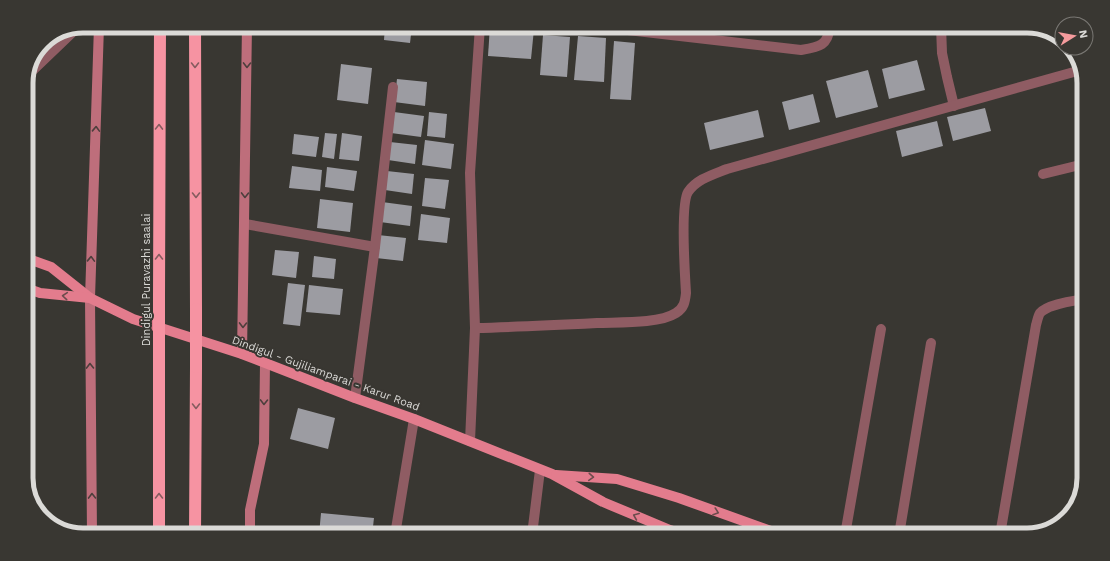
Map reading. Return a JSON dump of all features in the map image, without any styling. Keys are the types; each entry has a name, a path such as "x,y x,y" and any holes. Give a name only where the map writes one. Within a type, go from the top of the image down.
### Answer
{"highway":[{"name":"Dindigul Puravazhi saalai","path":"159,528 160,33"},
{"path":"195,33 195,528"}],"main road":[{"name":"Dindigul - Gujiliamparai - Karur Road","path":"33,261 51,267 90,298 133,319 242,354 470,441 552,474 603,502 659,528"},
{"name":"Dindigul - Gujiliamparai - Karur Road","path":"33,291 40,294 90,298"},
{"name":"Dindigul - Gujiliamparai - Karur Road","path":"552,474 617,479 679,498 763,528"}],"street":[{"path":"92,528 90,298 100,33"},
{"path":"242,354 247,33"},
{"path":"470,441 475,328 470,173 480,33"},
{"path":"654,33 801,50 816,48 824,44 829,33"},
{"path":"941,33 942,53 954,106"},
{"path":"36,67 70,35"},
{"path":"475,328 636,322 663,318 675,314 683,307 686,293 684,211 687,194 695,184 708,176 727,169 1076,72"},
{"path":"355,398 375,246 393,87"},
{"path":"1043,174 1077,166"},
{"path":"245,224 375,246"},
{"path":"1001,528 1034,333 1040,314 1047,308 1077,300"},
{"path":"845,528 881,328"},
{"path":"900,528 931,343"},
{"path":"250,528 250,510 264,444 265,363"},
{"path":"396,528 414,419"},
{"path":"533,528 540,470"}],"building":[{"path":"384,33 411,33 410,43 384,40"},
{"path":"490,33 534,33 531,59 488,56"},
{"path":"543,35 570,37 567,77 540,75"},
{"path":"578,36 606,38 604,82 574,80"},
{"path":"614,41 635,43 631,100 610,99"},
{"path":"917,60 925,90 889,99 882,69"},
{"path":"341,64 372,68 368,104 337,100"},
{"path":"868,70 878,107 836,118 826,81"},
{"path":"397,79 427,82 425,106 394,102"},
{"path":"813,94 820,122 789,130 782,102"},
{"path":"985,108 991,131 953,141 947,117"},
{"path":"758,110 764,137 710,150 704,123"},
{"path":"394,112 424,116 421,137 391,133"},
{"path":"429,112 447,114 445,138 427,136"},
{"path":"937,121 943,146 902,157 896,131"},
{"path":"325,133 337,134 334,159 322,157"},
{"path":"342,133 362,136 359,161 339,159"},
{"path":"294,134 319,137 316,157 292,154"},
{"path":"425,140 454,144 451,169 422,165"},
{"path":"390,142 417,145 415,164 388,160"},
{"path":"292,166 322,170 320,191 289,188"},
{"path":"327,167 357,171 354,191 325,187"},
{"path":"387,171 414,174 412,194 385,190"},
{"path":"425,178 449,180 445,209 422,206"},
{"path":"320,199 353,203 350,232 317,228"},
{"path":"382,202 412,206 410,226 380,222"},
{"path":"421,214 450,218 447,243 418,240"},
{"path":"378,235 406,238 403,261 376,258"},
{"path":"275,250 299,252 296,278 272,275"},
{"path":"314,256 336,259 334,279 312,277"},
{"path":"288,283 305,285 300,326 283,324"},
{"path":"309,285 343,289 340,315 306,312"},
{"path":"298,408 335,418 328,449 290,439"},
{"path":"321,513 374,518 373,528 320,528"}]}
